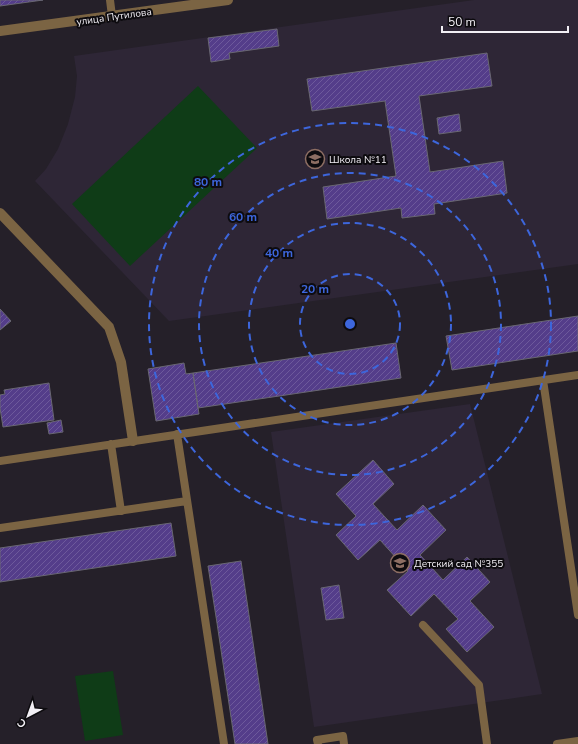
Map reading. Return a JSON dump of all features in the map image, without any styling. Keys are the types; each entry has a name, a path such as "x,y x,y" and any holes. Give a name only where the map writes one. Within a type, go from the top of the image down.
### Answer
{"street":[{"name":"улица Путилова","path":"0,31 228,0"},
{"path":"0,213 109,327 122,362 133,441"}],"lane":[{"path":"110,0 112,16"},
{"path":"0,461 578,375"},
{"path":"543,380 578,615"},
{"path":"177,434 224,744"},
{"path":"111,444 121,511"},
{"path":"0,528 187,501"},
{"path":"423,625 479,685 487,744"},
{"path":"318,744 317,740 343,736 344,744"},
{"path":"557,744 578,741"}],"shaded area":[{"name":"Школа №11","path":"474,0 578,0 578,264 169,321 35,181 46,169 58,149 68,124 75,97 77,76 74,56"},
{"name":"Детский сад №355","path":"470,404 542,694 314,727 271,432"}],"green space":[{"path":"198,86 257,148 130,266 72,204"},
{"path":"113,671 123,735 85,741 75,676"}],"building":[{"path":"0,0 43,0 0,6"},
{"path":"277,29 279,46 229,53 230,59 211,62 208,38"},
{"path":"487,53 492,86 419,96 430,172 503,161 507,193 434,204 435,214 402,218 401,208 327,219 323,187 396,176 385,101 312,111 307,79"},
{"path":"459,114 461,131 439,134 437,118"},
{"path":"0,309 11,321 0,330"},
{"path":"578,316 578,351 452,370 446,336"},
{"path":"396,343 401,378 198,408 193,373"},
{"path":"184,363 186,374 193,373 199,414 156,421 148,369"},
{"path":"49,383 54,420 3,427 0,408 0,395 5,394 4,390"},
{"path":"61,420 63,432 49,434 47,423"},
{"path":"373,460 394,484 373,504 397,530 423,505 446,530 420,555 443,580 467,557 490,582 470,601 494,627 467,652 446,629 458,619 434,594 411,616 387,590 408,571 380,540 358,560 336,535 356,516 336,494"},
{"path":"171,523 176,556 0,582 0,548"},
{"path":"241,561 268,744 235,744 208,566"},
{"path":"339,585 344,618 326,620 321,588"}],"place":[{"name":"Школа №11","path":"315,159"},
{"name":"Детский сад №355","path":"400,563"}]}
